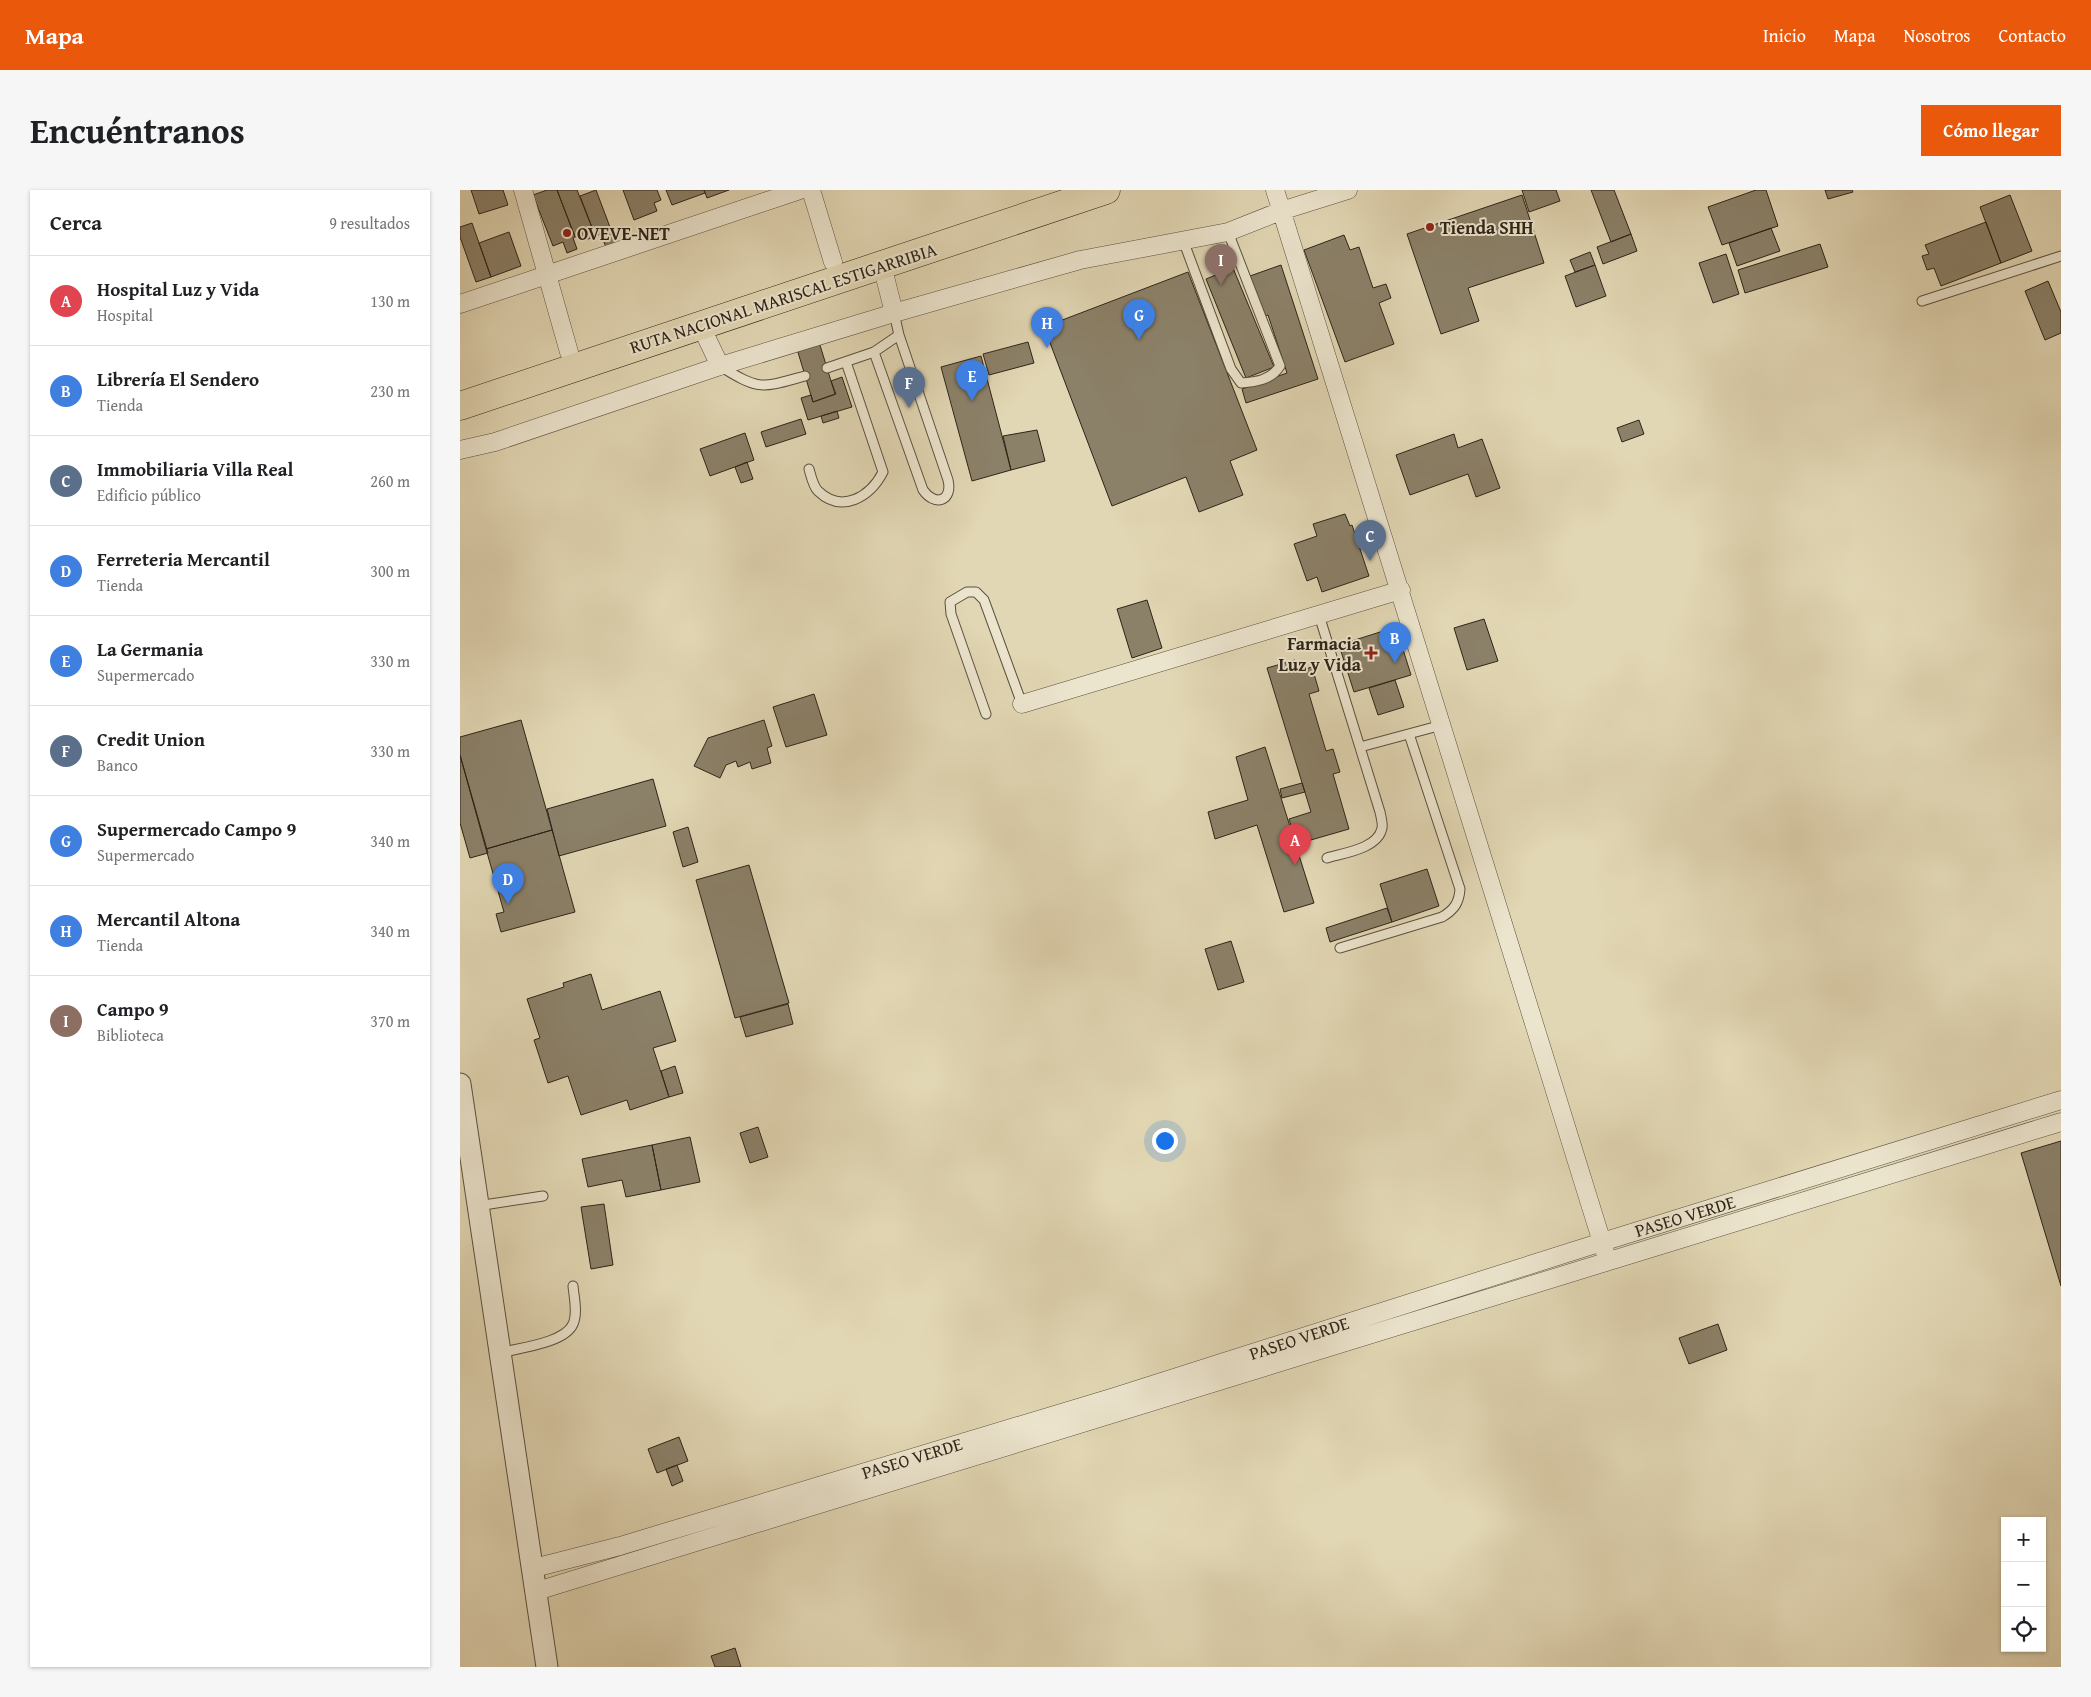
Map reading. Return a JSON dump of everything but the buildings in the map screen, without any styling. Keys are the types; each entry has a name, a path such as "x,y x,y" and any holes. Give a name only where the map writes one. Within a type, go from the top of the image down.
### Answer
{"highway":[{"name":"RUTA NACIONAL MARISCAL ESTIGARRIBIA","path":"460,389 833,262 1067,190"},
{"name":"RUTA NACIONAL MARISCAL ESTIGARRIBIA","path":"460,406 700,324 1106,190"}],"street":[{"path":"523,190 569,352"},
{"path":"460,304 800,190"},
{"path":"811,190 833,262"},
{"path":"1275,190 1609,1262"},
{"path":"460,450 495,442 720,366 894,313 1080,260 1228,232 1281,211 1348,190"},
{"path":"882,265 894,313"},
{"path":"700,324 720,366"},
{"path":"460,463 495,442"},
{"path":"1022,704 1401,590"},
{"path":"460,1084 499,1353 534,1568 547,1667"},
{"name":"PASEO VERDE","path":"537,1591 1116,1404 1602,1242 2061,1100"},
{"name":"PASEO VERDE","path":"534,1568 620,1546 1609,1262 2061,1122"},
{"path":"1979,1125 1985,1146"}],"lane":[{"path":"1182,240 1231,369 1241,383 1255,382 1274,375 1280,366 1228,232"},
{"path":"1922,301 2061,256"},
{"path":"874,352 923,490 928,498 935,501 941,499 947,496 950,488 948,480 899,335 894,313"},
{"path":"827,368 874,352 899,335"},
{"path":"809,469 816,490 827,497 847,503 860,498 876,486 883,472 846,362"},
{"path":"720,366 746,382 766,387 805,376"},
{"path":"986,714 951,614 950,602 967,592 976,592 984,600 1022,704"},
{"path":"1319,615 1380,812 1382,828 1377,838 1367,846 1327,858"},
{"path":"1360,747 1442,725"},
{"path":"1340,948 1442,917 1456,907 1459,900 1460,889 1440,835 1409,734"},
{"path":"477,1206 543,1196"},
{"path":"499,1353 566,1334 574,1324 576,1311 573,1286"}],"place":[{"name":"Tienda SHH","path":"1430,227"},
{"name":"OVEVE-NET","path":"567,233"},
{"name":"Campo 9","path":"1221,285"},
{"name":"Supermercado Campo 9","path":"1139,340"},
{"name":"Mercantil Altona","path":"1047,348"},
{"name":"La Germania","path":"972,401"},
{"name":"Credit Union","path":"909,408"},
{"name":"Immobiliaria Villa Real","path":"1370,561"},
{"name":"Farmacia Luz y Vida","path":"1371,653"},
{"name":"Librería El Sendero","path":"1395,663"},
{"name":"Hospital Luz y Vida","path":"1295,865"},
{"name":"Ferreteria Mercantil","path":"508,904"}]}
